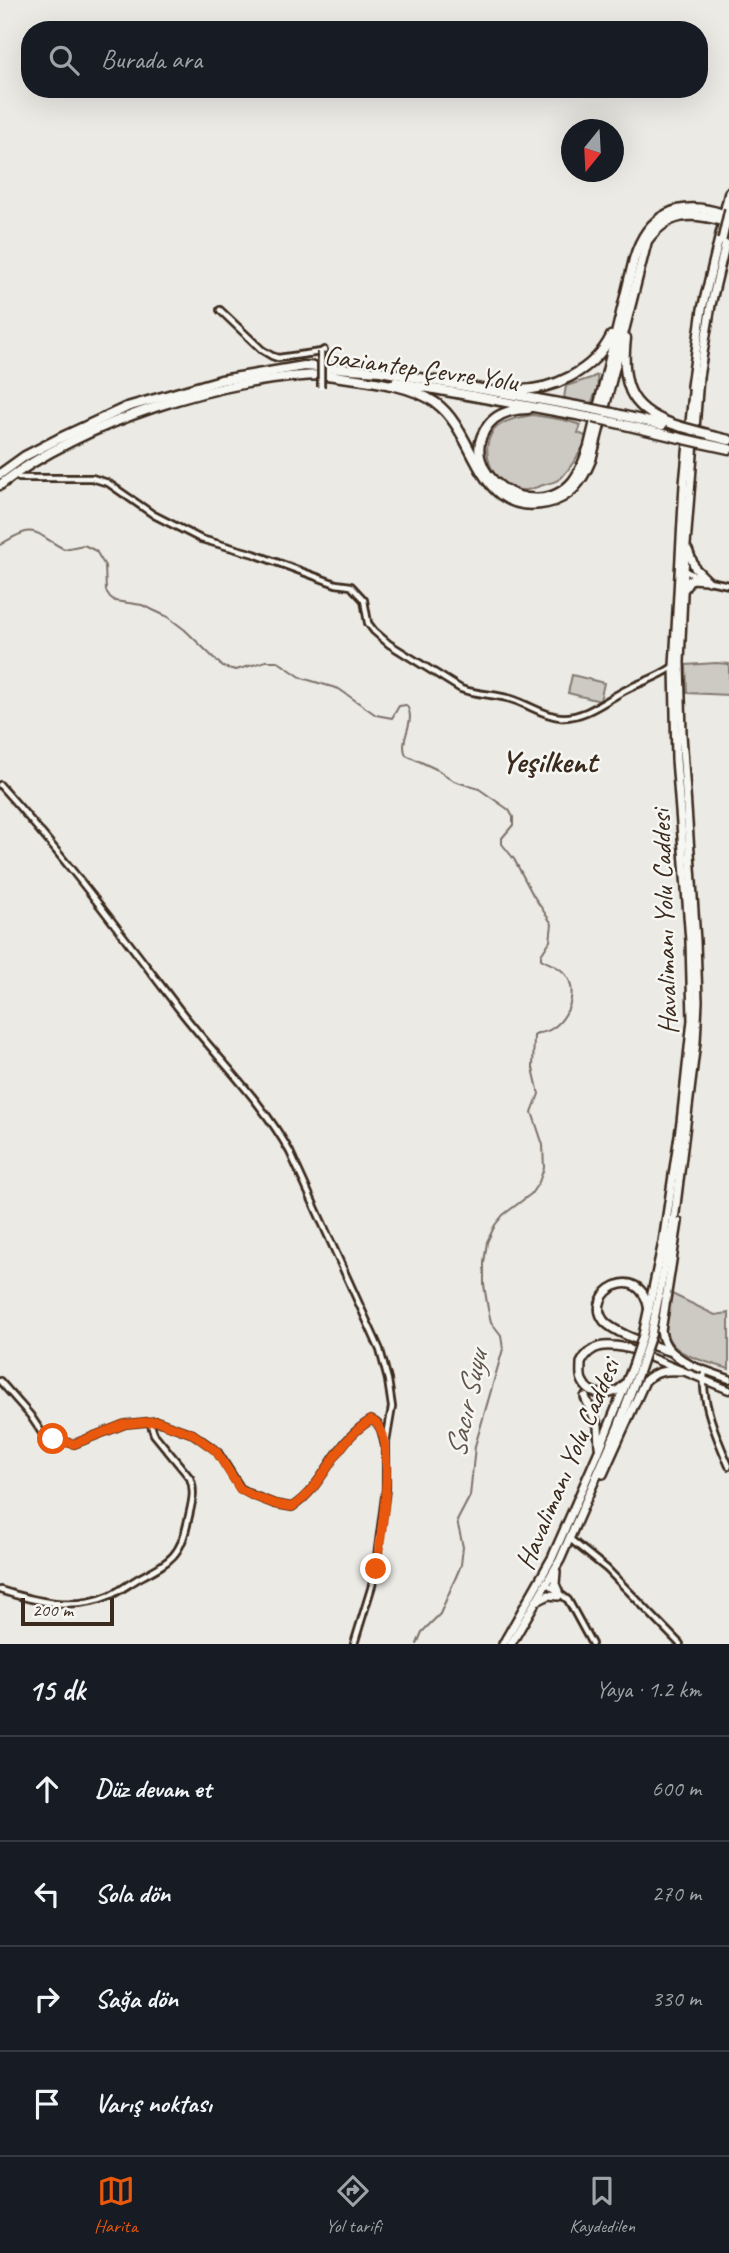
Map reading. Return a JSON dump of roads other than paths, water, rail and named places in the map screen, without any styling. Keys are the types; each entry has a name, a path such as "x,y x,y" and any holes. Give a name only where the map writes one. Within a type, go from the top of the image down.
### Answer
{"highway":[{"path":"692,402 695,345 726,218 729,192"},
{"path":"380,371 516,390 547,386 585,367 605,347 645,248 658,228 677,217 687,215 726,218"},
{"name":"Havalimanı Yolu Caddesi","path":"503,1644 556,1567 618,1427 647,1335 675,1213 696,1042 698,1001 682,721 682,568 687,543 703,350 726,244 726,218"},
{"name":"Havalimanı Yolu Caddesi","path":"647,1335 681,1122 692,1020 690,931 677,759 674,666 692,402 703,323 726,244 726,218"},
{"path":"327,375 400,388 419,393 434,401 447,411 458,426 480,471 494,491 518,503 538,505 552,502 572,491 591,460 631,284"},
{"path":"592,415 534,409 505,412 492,421 482,435 480,446 485,470 505,491 528,499 559,492 575,479 589,446 631,284"},
{"path":"631,284 624,366 626,385 646,412 681,431"},
{"name":"Gaziantep Çevre Yolu","path":"0,474 25,456 127,407 221,380 304,366 380,371 592,415"},
{"name":"Gaziantep Çevre Yolu","path":"0,485 29,464 130,415 223,389 275,379 327,375 428,387 725,439"},
{"name":"Gaziantep Çevre Yolu","path":"708,438 729,449"},
{"path":"687,543 691,560 708,581"},
{"path":"683,599 691,579 708,581"},
{"path":"671,1353 665,1346 661,1331 680,1209 685,1140"},
{"path":"649,1314 642,1291 630,1284 618,1283 612,1286 601,1302 604,1321 615,1329 690,1364"},
{"path":"627,1349 600,1345 590,1350 581,1363 581,1374 586,1386 603,1395 623,1387 629,1377"},
{"name":"Havalimanı Yolu Caddesi","path":"511,1644 536,1603 552,1558 629,1377 637,1367"},
{"path":"577,1521 586,1509 612,1456 645,1381 661,1371 680,1371"},
{"path":"585,1397 598,1426 598,1454"},
{"path":"536,1603 546,1595 558,1594 555,1584 556,1567"}],"main road":[{"path":"627,1349 729,1390"},
{"path":"690,1364 729,1379"}],"street":[{"path":"220,310 262,350 272,356 278,358 322,351 321,387"},
{"path":"19,478 92,478 108,483 154,515 201,539 254,554 336,584 351,586 363,600 368,623 374,631 389,644 461,689 473,693 515,700 564,718 604,705 621,692 662,675 674,666"},
{"path":"682,568 708,581 729,585"},
{"path":"662,675 674,680"},
{"path":"0,785 40,829 181,1011 249,1093 288,1149 380,1350 392,1407 386,1450 386,1489 376,1573 354,1644"},
{"path":"705,1371 703,1379 707,1405 729,1466"},
{"path":"0,1381 42,1433 59,1441 74,1444 125,1424 157,1421 193,1434 216,1451 240,1489 275,1504 292,1507 314,1488 346,1440 371,1420 381,1427 386,1450"},
{"path":"0,1590 45,1602 89,1602 113,1594 165,1565 176,1554 187,1526 193,1500 193,1484 154,1434 150,1422"},
{"path":"570,1539 607,1569 680,1644"},
{"path":"543,1583 571,1605 592,1644"}],"waterway":[{"name":"Sacır Suyu","path":"0,545 21,534 34,532 64,549 84,545 96,551 105,566 106,591 110,597 115,601 142,605 168,617 223,667 236,670 266,661 277,661 302,678 339,689 376,715 392,718 399,706 406,705 410,717 404,743 406,755 454,781 479,789 509,810 513,817 513,825 502,838 502,844 514,859 552,924 550,941 541,959 566,974 571,986 570,1005 560,1022 534,1036 533,1068 539,1094 532,1112 543,1145 544,1168 531,1194 503,1215 487,1242 484,1285 491,1322 501,1335 503,1349 475,1446 470,1496 457,1521 463,1547 461,1565 440,1614 422,1632 417,1644"}],"district":[{"name":"Yeşilkent","path":"549,761"}]}
